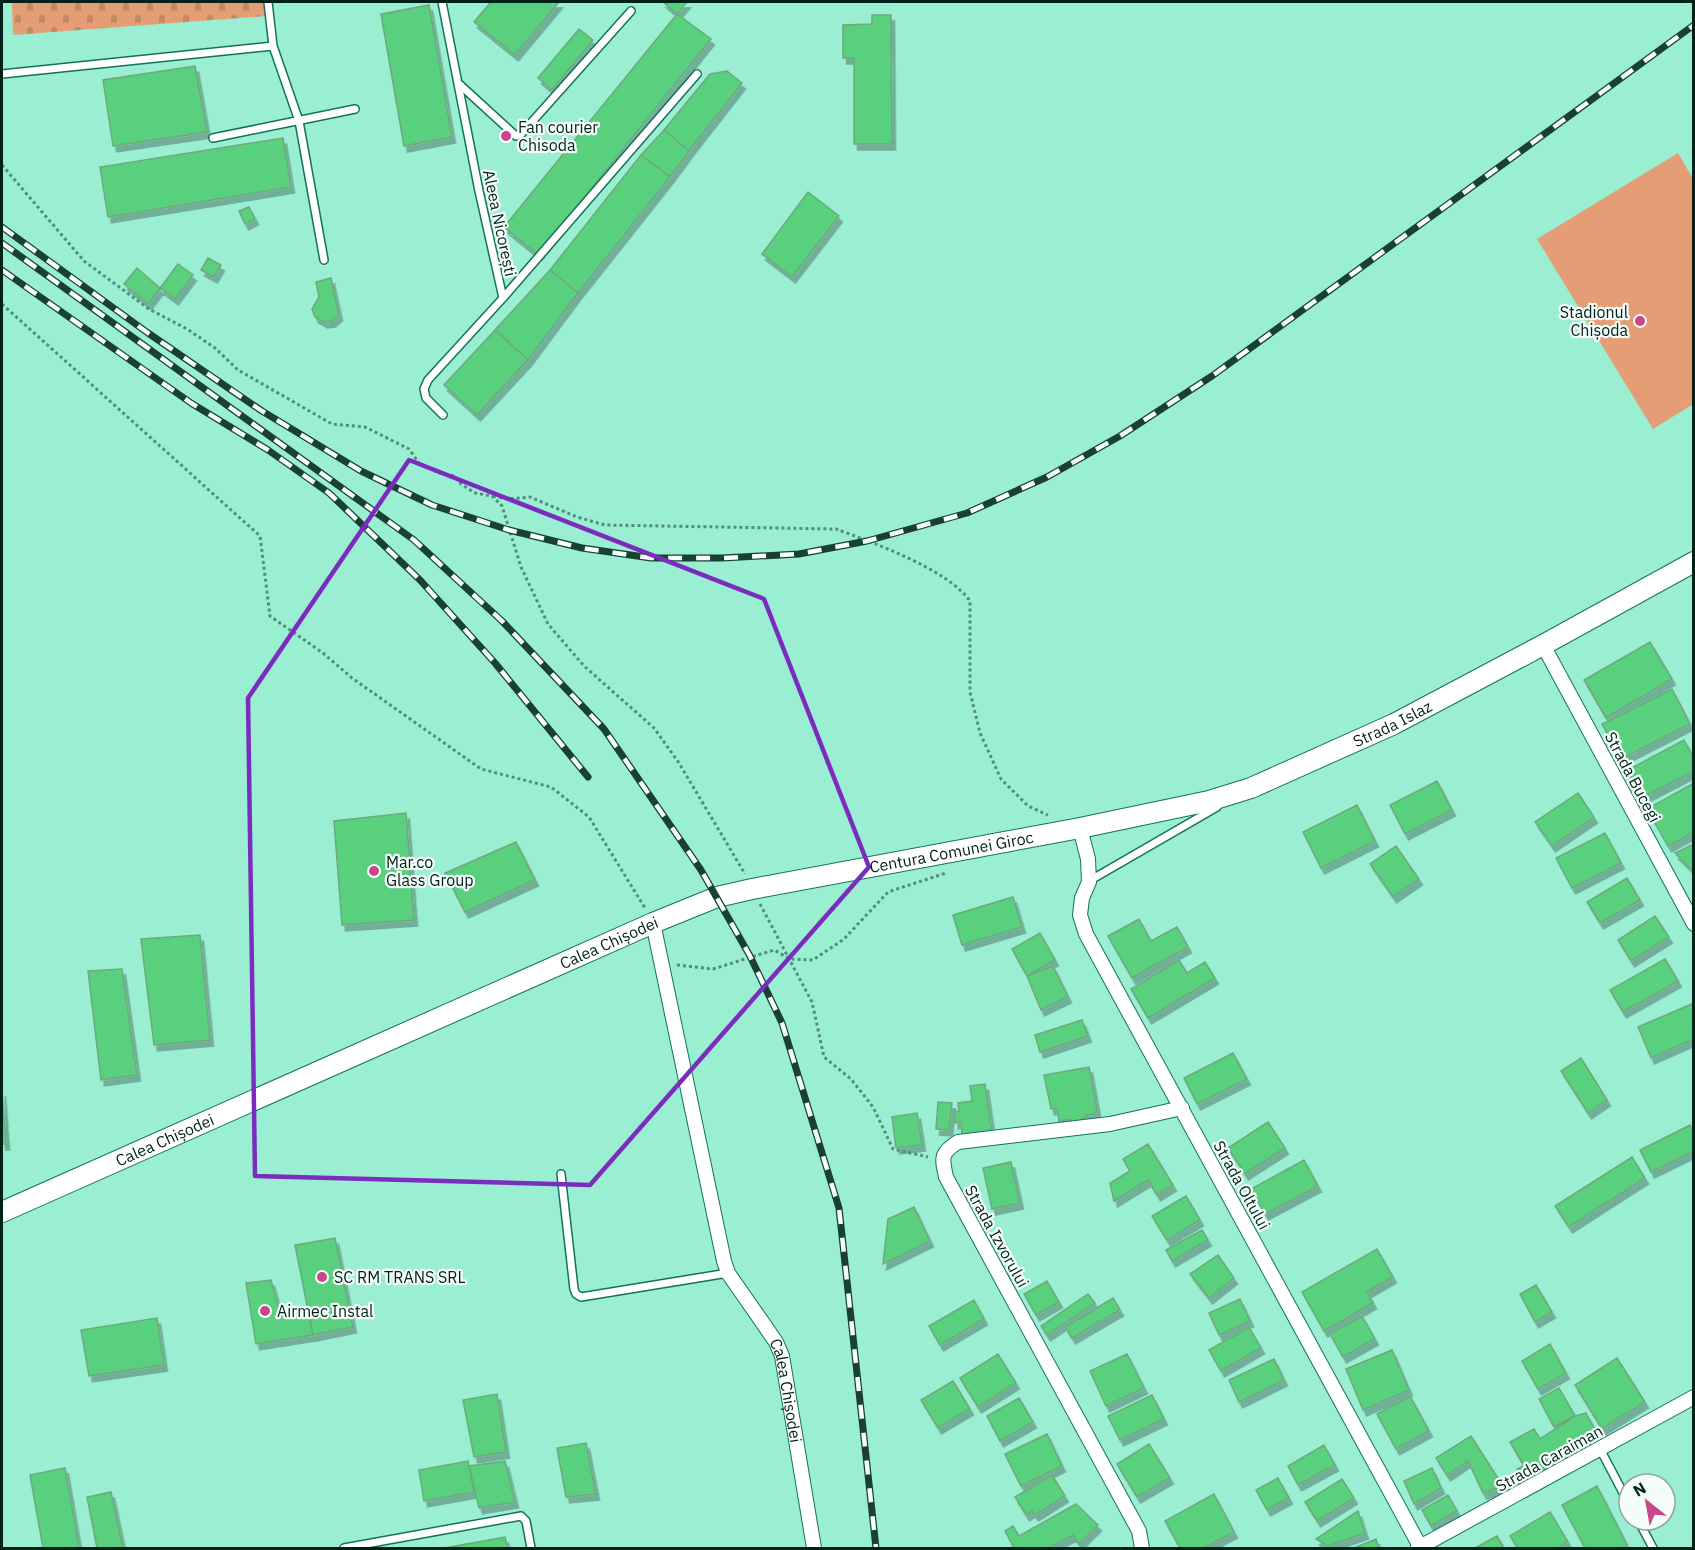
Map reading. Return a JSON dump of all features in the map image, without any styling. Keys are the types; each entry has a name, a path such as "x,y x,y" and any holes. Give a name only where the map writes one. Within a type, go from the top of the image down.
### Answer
{"main road":[{"name":"Strada Islaz","path":"1251,788 1394,724 1694,562"},
{"name":"Centura Comunei Giroc","path":"653,923 717,897 752,889 1080,828 1209,801 1251,788"},
{"name":"Calea Chișodei","path":"2,1212 653,923"}],"street":[{"name":"Strada Bucegi","path":"1543,645 1694,924"},
{"name":"Strada Oltului","path":"1080,828 1088,859 1089,882 1082,898 1080,915 1086,934 1420,1548"},
{"name":"Calea Chișodei","path":"653,923 728,1273 776,1342 782,1356 814,1548"},
{"path":"942,1160 946,1149 958,1142 1110,1124 1182,1108"},
{"name":"Strada Izvorului","path":"942,1160 946,1177 1139,1531 1142,1548"},
{"name":"Strada Caraiman","path":"1420,1548 1694,1397"}],"lane":[{"path":"268,2 273,46 299,121 324,260"},
{"name":"Aleea Nicorești","path":"442,2 479,191 503,298 428,380 424,389 426,398 444,415"},
{"path":"458,83 516,136 522,134 631,12"},
{"path":"2,74 273,46"},
{"path":"503,298 697,74"},
{"path":"213,138 355,109"},
{"name":"Strada Islaz","path":"1089,882 1251,788"},
{"path":"561,1174 574,1289 581,1297 728,1273"},
{"path":"1600,1449 1617,1481"},
{"path":"344,1548 521,1516 526,1521 531,1548"},
{"path":"1644,1532 1653,1548"}],"path":[{"path":"2,165 84,261 148,309 187,329 215,348 238,370 332,424 365,427 409,449 419,463 439,473 454,476 461,484 475,493 508,499 530,498 605,525 836,529 942,575 963,591 970,601 970,692 980,734 1001,779 1028,806 1049,815"},
{"path":"2,304 260,536 270,616 323,653 352,678 481,769 551,787 589,818 653,923"},
{"path":"492,496 502,506 521,567 548,624 584,666 654,728 733,852 812,1002 824,1057 851,1079 873,1107 893,1149 942,1160"},
{"path":"663,963 713,969 774,950 789,958 813,960 844,939 888,892 956,869"}],"highlighted area":[{"path":"409,460 764,599 869,867 590,1185 255,1176 248,698"}],"green space":[{"path":"12,2 265,2 266,16 13,35"},
{"name":"Stadionul Chișoda","path":"1678,153 1693,179 1693,404 1653,429 1537,239"}],"building":[{"path":"491,2 559,2 515,55 474,22"},
{"path":"663,2 687,2 677,14"},
{"path":"429,5 452,137 404,146 381,14"},
{"path":"677,14 711,39 538,255 504,227"},
{"path":"872,15 891,15 892,144 854,144 854,58 843,58 843,25 872,24"},
{"path":"579,29 593,40 552,90 538,78"},
{"path":"195,66 207,132 113,146 103,80"},
{"path":"727,71 742,83 689,151 664,130 710,74"},
{"path":"664,130 689,151 670,177 641,155"},
{"path":"283,138 291,187 108,217 100,167"},
{"path":"641,155 670,177 578,293 550,270"},
{"path":"808,192 839,216 792,277 762,254"},
{"path":"249,207 255,219 245,224 239,211"},
{"path":"208,258 221,265 214,277 201,270"},
{"path":"178,264 193,275 175,299 160,288"},
{"path":"137,268 160,288 148,304 124,284"},
{"path":"550,270 578,293 528,360 495,330"},
{"path":"331,278 339,315 332,321 324,322 315,317 312,309 319,297 316,282"},
{"path":"495,330 528,360 477,415 444,385"},
{"path":"1650,642 1672,679 1606,718 1584,680"},
{"path":"1672,689 1690,724 1621,759 1602,724"},
{"path":"1684,740 1694,759 1694,771 1642,798 1628,770"},
{"path":"1437,781 1452,810 1405,834 1390,805"},
{"path":"1694,783 1694,832 1668,846 1647,809"},
{"path":"1578,793 1594,817 1552,846 1535,822"},
{"path":"1357,805 1375,841 1321,868 1303,832"},
{"name":"Mar.co Glass Group","path":"406,813 414,920 342,925 334,821"},
{"path":"1605,833 1621,863 1572,888 1556,858"},
{"path":"516,842 535,880 465,912 445,873"},
{"path":"1694,844 1694,868 1691,869 1675,853"},
{"path":"1396,846 1419,879 1393,897 1370,864"},
{"path":"1627,878 1640,900 1600,923 1587,902"},
{"path":"1013,897 1022,927 962,945 953,915"},
{"path":"1655,916 1669,937 1631,961 1618,940"},
{"path":"1139,919 1151,941 1177,927 1188,947 1132,978 1108,936"},
{"path":"1040,933 1055,960 1027,976 1012,949"},
{"path":"200,935 210,1040 154,1045 141,939"},
{"path":"1665,959 1678,981 1623,1012 1610,990"},
{"path":"1179,960 1187,973 1205,962 1215,978 1148,1018 1131,989"},
{"path":"1053,966 1068,997 1041,1010 1027,976"},
{"path":"122,969 137,1075 101,1080 88,971"},
{"path":"1694,1003 1694,1039 1651,1058 1638,1027"},
{"path":"1082,1020 1088,1036 1040,1052 1035,1035"},
{"path":"1233,1053 1247,1079 1197,1104 1184,1078"},
{"path":"1581,1058 1607,1100 1588,1113 1561,1071"},
{"path":"1089,1067 1097,1110 1094,1114 1086,1115 1083,1121 1074,1123 1070,1119 1059,1121 1057,1108 1051,1109 1044,1075"},
{"path":"985,1084 992,1132 962,1136 961,1122 955,1123 954,1112 959,1111 958,1103 972,1101 970,1086"},
{"path":"2,1090 6,1144 2,1144"},
{"path":"938,1102 952,1103 949,1130 936,1129"},
{"path":"917,1113 922,1145 896,1148 892,1117"},
{"path":"1268,1122 1285,1148 1245,1174 1228,1148"},
{"path":"1690,1125 1694,1133 1694,1151 1651,1172 1640,1150"},
{"path":"1148,1144 1173,1185 1157,1195 1148,1180 1114,1201 1110,1183 1130,1171 1123,1159"},
{"path":"1632,1157 1645,1178 1569,1227 1555,1206"},
{"path":"1304,1160 1318,1186 1265,1214 1251,1189"},
{"path":"1011,1162 1020,1203 992,1209 983,1168"},
{"path":"1186,1196 1200,1220 1167,1240 1152,1216"},
{"path":"914,1207 930,1241 883,1264 888,1219"},
{"path":"1202,1230 1208,1240 1172,1261 1166,1250"},
{"name":"SC RM TRANS SRL","path":"335,1238 353,1327 313,1335 295,1245"},
{"path":"1377,1249 1393,1277 1367,1292 1373,1303 1324,1331 1302,1292"},
{"path":"1218,1255 1234,1278 1209,1298 1190,1274"},
{"name":"Airmec Instal","path":"271,1280 280,1313 308,1308 313,1335 256,1344 246,1283"},
{"path":"1047,1281 1059,1302 1036,1315 1024,1294"},
{"path":"1536,1285 1552,1312 1535,1322 1520,1294"},
{"path":"1088,1294 1095,1303 1047,1335 1041,1326"},
{"path":"1113,1298 1120,1310 1072,1338 1065,1327"},
{"path":"1240,1299 1250,1321 1219,1335 1209,1313"},
{"path":"974,1300 984,1319 940,1345 929,1326"},
{"path":"1362,1316 1375,1339 1343,1357 1330,1334"},
{"path":"157,1318 164,1365 89,1376 81,1330"},
{"path":"1249,1327 1261,1348 1221,1371 1209,1350"},
{"path":"1550,1344 1566,1373 1538,1389 1522,1361"},
{"path":"1392,1350 1409,1390 1363,1410 1346,1369"},
{"path":"998,1354 1016,1383 978,1407 960,1378"},
{"path":"1127,1354 1144,1388 1106,1406 1090,1371"},
{"path":"1617,1358 1645,1402 1602,1429 1575,1385"},
{"path":"1274,1359 1284,1380 1239,1402 1229,1380"},
{"path":"953,1381 970,1409 938,1428 921,1400"},
{"path":"1559,1388 1575,1416 1554,1427 1539,1399"},
{"path":"497,1394 506,1452 474,1457 463,1400"},
{"path":"1152,1395 1164,1419 1120,1440 1108,1416"},
{"path":"1410,1396 1429,1431 1396,1449 1377,1414"},
{"path":"1019,1398 1033,1422 1000,1441 987,1416"},
{"path":"1586,1413 1599,1437 1523,1479 1517,1469 1524,1466 1510,1442 1534,1429 1540,1439 1575,1416"},
{"path":"1047,1434 1062,1466 1021,1486 1005,1454"},
{"path":"1471,1436 1503,1486 1483,1493 1468,1461 1447,1475 1436,1458"},
{"path":"586,1443 596,1494 566,1497 557,1448"},
{"path":"1149,1444 1170,1478 1137,1497 1117,1464"},
{"path":"1324,1445 1335,1465 1298,1485 1288,1466"},
{"path":"468,1461 474,1492 424,1501 419,1470"},
{"path":"505,1461 515,1502 479,1508 469,1466"},
{"path":"65,1468 79,1548 43,1548 30,1475"},
{"path":"1432,1468 1441,1488 1414,1504 1404,1481"},
{"path":"1052,1475 1065,1496 1035,1515 1032,1511 1026,1515 1015,1497"},
{"path":"1278,1478 1289,1498 1267,1510 1256,1490"},
{"path":"1342,1479 1354,1498 1317,1521 1305,1502"},
{"path":"1597,1486 1617,1525 1617,1532 1620,1532 1627,1545 1621,1548 1585,1548 1562,1505"},
{"path":"111,1492 123,1548 97,1548 87,1497"},
{"path":"1214,1494 1234,1532 1204,1548 1180,1548 1165,1521"},
{"path":"1448,1495 1457,1511 1431,1526 1422,1510"},
{"path":"1076,1504 1098,1525 1079,1544 1073,1535 1048,1548 1014,1548 1005,1531 1013,1526 1019,1536"},
{"path":"1358,1511 1365,1533 1328,1546 1316,1539"},
{"path":"1550,1512 1568,1542 1557,1548 1518,1548 1510,1536"},
{"path":"1497,1536 1504,1548 1475,1548"},
{"path":"505,1537 508,1548 444,1548"},
{"path":"1376,1539 1379,1548 1354,1548"}],"railway":[{"path":"2,227 148,333 262,411 361,471 432,505 509,530 582,548 651,558 722,558 799,554 867,541 967,513 1047,477 1120,436 1212,376 1694,25"},
{"path":"2,243 414,540 502,621 604,729 701,870 750,956 782,1023 839,1208 876,1548"},
{"path":"2,270 191,403 268,450 329,493 420,580 495,663 588,777"}],"place":[{"name":"Fan courier Chisoda","path":"506,136"},
{"name":"Stadionul Chișoda","path":"1640,321"},
{"name":"Mar.co Glass Group","path":"374,871"},
{"name":"SC RM TRANS SRL","path":"322,1277"},
{"name":"Airmec Instal","path":"265,1311"}]}
